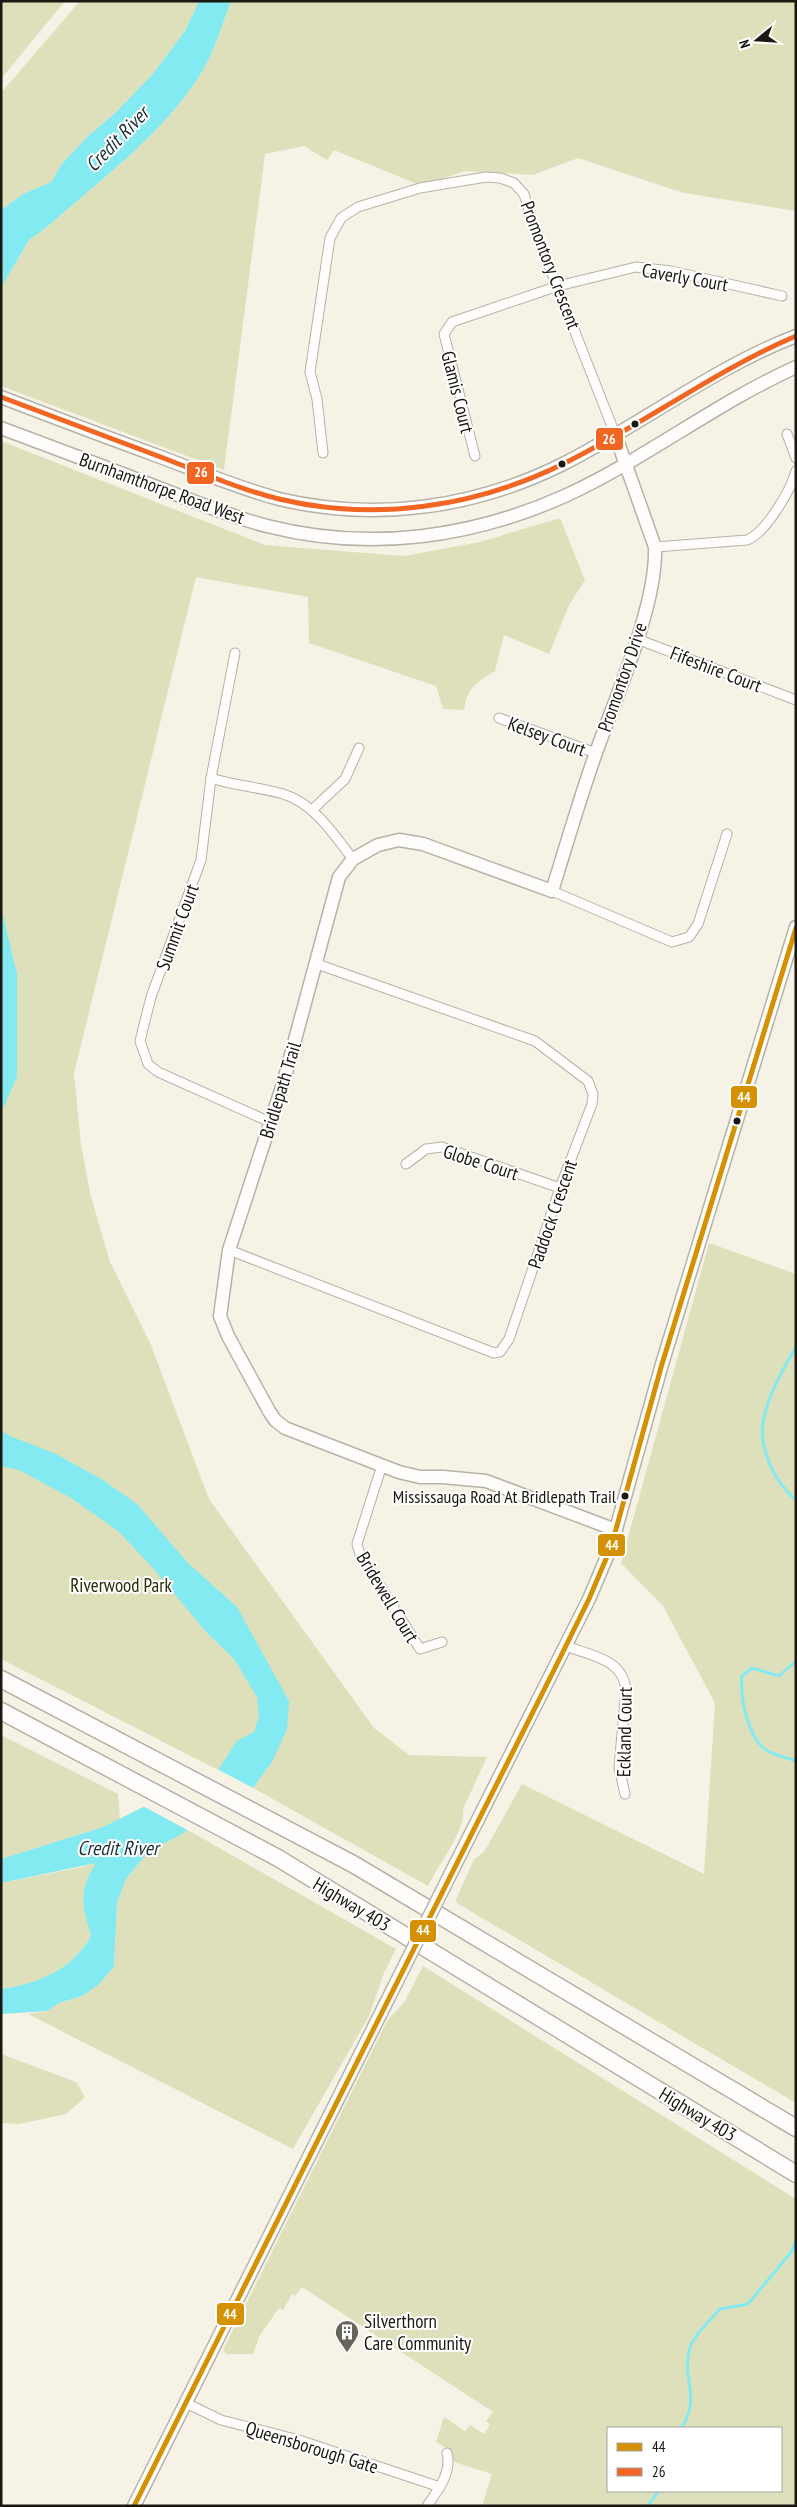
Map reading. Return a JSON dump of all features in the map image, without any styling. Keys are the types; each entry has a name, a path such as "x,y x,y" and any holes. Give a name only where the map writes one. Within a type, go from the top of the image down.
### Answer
{"highway":[{"name":"Highway 403","path":"1,1679 353,1864 796,2128"},
{"name":"Highway 403","path":"1,1711 278,1858 795,2173"}],"main road":[{"name":"Burnhamthorpe Road West","path":"1,397 251,491 319,506 361,510 410,509 468,500 514,486 565,463 734,365 796,336"},
{"name":"Burnhamthorpe Road West","path":"1,428 254,522 310,535 353,539 412,538 457,532 512,516 569,494 753,388 796,367"},
{"name":"Promontory Drive","path":"552,891 596,753 637,639 654,574 655,547 616,434"},
{"name":"Bridlepath Trail","path":"552,891 423,844 399,840 378,845 353,859 339,878 331,903 317,964 270,1122 229,1250 220,1316 228,1336 275,1420 285,1428 399,1472 420,1477 486,1481 616,1530"},
{"path":"134,2506 596,1584 616,1530 662,1364 796,927"}],"street":[{"name":"Promontory Crescent","path":"323,452 317,399 310,372 330,238 341,218 358,207 420,188 486,177 500,178 514,183 524,194 535,230 616,434"},
{"name":"Caverly Court","path":"558,286 636,267 671,271 782,296"},
{"name":"Glamis Court","path":"475,456 444,334 452,322 558,286"},
{"path":"787,434 796,458"},
{"path":"655,547 747,540 756,537 794,480 796,471"},
{"name":"Fifeshire Court","path":"637,639 796,700"},
{"name":"Summit Court","path":"235,653 211,778 201,860 151,997 140,1041 148,1064 158,1072 270,1122"},
{"name":"Kelsey Court","path":"499,718 596,753"},
{"path":"312,810 345,779 360,748"},
{"path":"211,778 231,784 284,794 312,810 353,859"},
{"name":"Bridlepath Trail","path":"552,891 672,942 689,937 698,924 727,834"},
{"name":"Paddock Crescent","path":"229,1250 494,1353 500,1352 509,1338 560,1188 592,1104 594,1094 588,1081 550,1051 528,1038 317,964"},
{"name":"Globe Court","path":"406,1164 426,1149 442,1147 560,1188"},
{"name":"Bridewell Court","path":"382,1465 356,1544 360,1554 420,1649 442,1642"},
{"name":"Eckland Court","path":"566,1646 608,1662 618,1668 624,1678 626,1690 619,1767 625,1794"},
{"name":"Queensborough Gate","path":"186,2403 221,2420 299,2440 440,2487"},
{"path":"427,2506 440,2487 448,2468 446,2453"}],"green space":[{"path":"1,1 65,1 1,79"},
{"path":"80,1 199,1 185,31 152,75 114,114 87,137 62,164 51,182 23,194 1,210 1,93"},
{"path":"231,1 796,1 796,211 684,193 578,158 533,175 464,171 422,186 334,150 327,160 304,146 265,154 224,470 1,386 1,288 29,240 47,227 129,156 185,97 209,58"},
{"name":"Riverwood Park","path":"1,441 265,545 404,556 480,542 560,518 585,580 569,605 549,654 504,635 495,671 470,691 464,710 443,709 436,686 309,643 308,597 196,577 74,1073 81,1145 90,1193 110,1262 151,1345 209,1499 374,1728 409,1755 487,1757 463,1809 461,1826 456,1837 428,1886 253,1788 272,1762 218,1770 1,1659"},
{"path":"709,1243 796,1274 796,2103 455,1902 474,1859 484,1852 522,1784 704,1874 715,1703 663,1606 621,1563"},
{"path":"1,1735 118,1794 120,1819 103,1827 1,1859"},
{"path":"188,1830 396,1949 384,1973 369,2016 293,2149 28,2014 47,2011 59,2003 82,1996 114,1967 117,1903 126,1879 150,1850"},
{"path":"97,1862 86,1890 85,1907 91,1936 83,1948 75,1958 41,1979 1,1989 1,1883 82,1867"},
{"path":"423,1966 796,2199 796,2506 482,2506 492,2474 454,2462 451,2451 436,2442 444,2417 465,2431 470,2425 484,2434 490,2425 486,2421 493,2412 302,2287 295,2296 292,2294 283,2310 279,2308 260,2335 253,2354 226,2354 223,2350 387,2021 405,2001"},
{"path":"1,2054 76,2082 85,2097 66,2114 19,2124 1,2123"}],"water":[{"name":"Credit River","path":"199,1 231,1 214,48 200,75 185,97 129,156 47,227 29,240 1,288 1,210 23,194 51,182 62,164 87,137 114,114 152,75 185,31"},
{"path":"1,907 17,974 17,1077 1,1113"},
{"name":"Credit River","path":"1,1431 54,1453 103,1480 137,1504 188,1563 237,1607 289,1701 287,1729 272,1762 253,1788 177,1837 150,1850 126,1879 117,1903 114,1967 98,1985 82,1996 59,2003 47,2011 1,2014 1,1989 41,1979 53,1973 75,1958 91,1936 85,1915 83,1898 86,1882 96,1863 1,1883 1,1859 103,1827 218,1770 237,1741 254,1732 259,1716 257,1697 234,1659 207,1633 153,1568 118,1531 71,1498 19,1470 1,1466"}],"pier":[{"path":"215,1768 255,1789 191,1832 141,1805"}],"waterway":[{"path":"796,1347 773,1390 762,1428 765,1451 769,1463 781,1484 796,1500"},
{"path":"796,1661 779,1676 752,1668 742,1676 742,1694 746,1716 759,1744 769,1752 796,1761"},
{"path":"682,2427 690,2406 691,2396 687,2367 693,2340 720,2309 748,2304 792,2251 796,2240"},
{"path":"647,2506 658,2492"}],"transit line":[{"name":"26","path":"1,397 264,495 315,506 388,509 460,500 495,491 529,479 593,449 736,365 796,336"},
{"name":"44","path":"134,2506 554,1670 589,1599 611,1547 662,1364 796,928"}],"place":[{"name":"Mississauga Road At Bridlepath Trail","path":"625,1496"},
{"name":"Silverthorn Care Community","path":"347,2353"}]}
